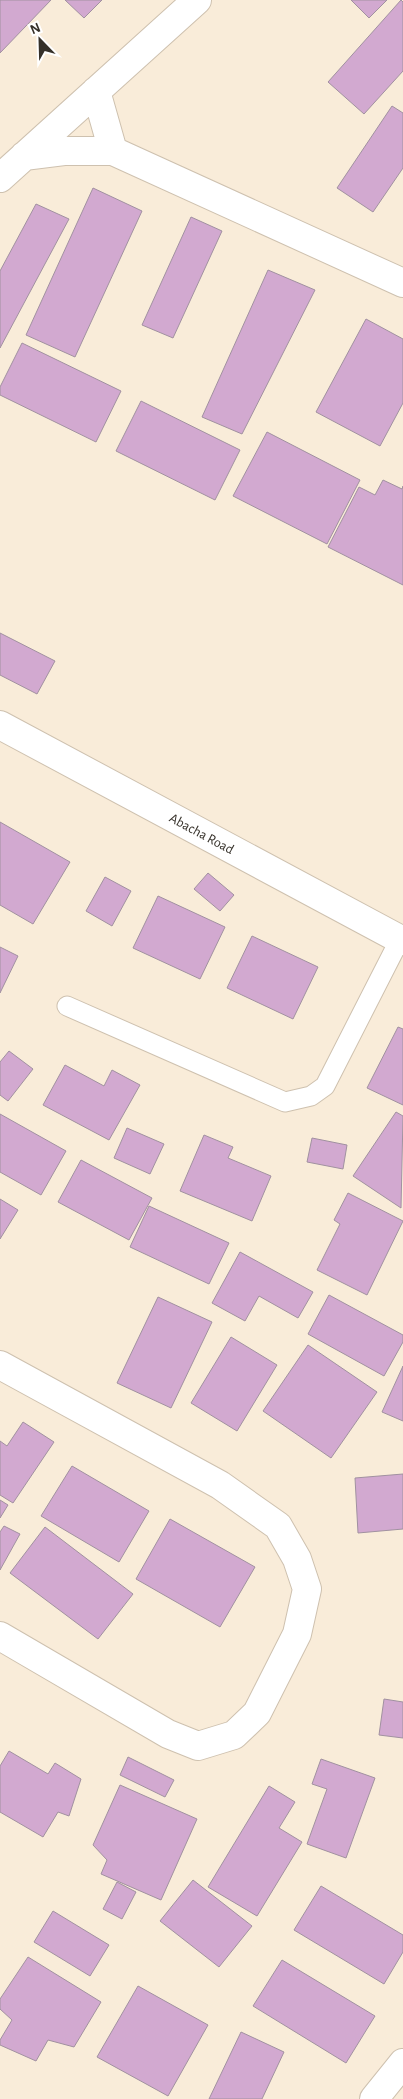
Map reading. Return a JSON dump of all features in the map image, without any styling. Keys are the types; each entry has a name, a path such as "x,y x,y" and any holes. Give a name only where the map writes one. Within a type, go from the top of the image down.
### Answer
{"street":[{"path":"0,178 197,0"},
{"path":"96,91 113,151"},
{"path":"24,156 64,152 113,151 403,283"},
{"name":"Abacha Road","path":"0,726 402,940"},
{"path":"0,1365 220,1485 278,1526 297,1559 306,1589 297,1634 257,1713 234,1734 198,1746 168,1734 0,1636"},
{"path":"374,2099 403,2063"}],"lane":[{"path":"67,1006 284,1102 311,1096 325,1086 402,940"}],"building":[{"path":"0,0 51,0 0,53"},
{"path":"65,0 102,0 84,18"},
{"path":"351,0 387,0 369,18"},
{"path":"401,0 403,2 403,71 364,114 328,82"},
{"path":"392,106 403,113 403,168 373,212 337,188"},
{"path":"93,188 142,211 75,357 26,335"},
{"path":"36,204 69,219 0,348 0,271"},
{"path":"191,217 222,231 173,338 142,325"},
{"path":"268,270 315,290 242,434 202,417"},
{"path":"366,319 403,339 403,403 380,446 316,412"},
{"path":"22,343 121,391 96,442 0,395 0,387"},
{"path":"141,401 240,450 215,500 116,451"},
{"path":"267,432 360,480 327,544 233,496"},
{"path":"383,480 402,489 403,486 403,585 328,547 359,487 375,495"},
{"path":"0,633 55,661 37,694 0,675"},
{"path":"0,822 70,862 33,924 0,905"},
{"path":"208,873 234,895 220,911 194,889"},
{"path":"105,877 131,891 112,926 86,911"},
{"path":"158,896 225,927 200,979 133,948"},
{"path":"252,936 318,967 293,1019 227,988"},
{"path":"0,947 18,956 0,993"},
{"path":"398,1027 403,1029 403,1105 367,1088"},
{"path":"9,1051 33,1069 8,1101 0,1095 0,1062"},
{"path":"65,1065 104,1086 112,1070 140,1085 109,1140 43,1105"},
{"path":"396,1112 403,1116 401,1208 353,1176"},
{"path":"0,1114 66,1151 41,1195 0,1172"},
{"path":"127,1128 164,1144 150,1174 114,1158"},
{"path":"204,1135 233,1147 228,1158 271,1176 252,1221 180,1191"},
{"path":"312,1138 347,1145 343,1169 307,1162"},
{"path":"81,1160 152,1198 129,1240 58,1202"},
{"path":"348,1193 403,1221 367,1295 317,1270 340,1224 334,1220"},
{"path":"0,1199 18,1210 0,1239"},
{"path":"149,1206 229,1243 209,1284 130,1247"},
{"path":"240,1252 313,1292 298,1318 259,1296 245,1321 212,1303"},
{"path":"329,1295 403,1335 403,1342 384,1376 308,1334"},
{"path":"158,1297 212,1322 171,1408 117,1383"},
{"path":"231,1337 277,1365 237,1431 191,1403"},
{"path":"308,1345 377,1392 331,1458 263,1411"},
{"path":"403,1366 403,1421 382,1412"},
{"path":"23,1422 54,1442 13,1503 0,1495 0,1441 7,1446"},
{"path":"72,1466 149,1511 119,1562 41,1516"},
{"path":"403,1474 403,1529 358,1533 355,1478"},
{"path":"0,1500 8,1505 0,1518"},
{"path":"170,1519 255,1567 220,1627 136,1579"},
{"path":"4,1526 20,1534 0,1570 0,1532"},
{"path":"45,1527 133,1594 98,1639 10,1573"},
{"path":"384,1699 403,1702 403,1738 379,1735"},
{"path":"9,1751 48,1774 55,1763 81,1779 69,1816 58,1812 43,1837 0,1812 0,1766"},
{"path":"128,1757 174,1780 165,1797 120,1775"},
{"path":"321,1759 375,1778 346,1858 307,1844 327,1789 312,1784"},
{"path":"120,1785 197,1819 161,1900 101,1874 107,1860 93,1845"},
{"path":"269,1786 295,1802 279,1828 302,1842 257,1916 208,1887"},
{"path":"193,1880 252,1926 219,1967 160,1921"},
{"path":"117,1882 136,1892 122,1919 103,1909"},
{"path":"321,1886 403,1935 403,1952 384,1984 294,1930"},
{"path":"53,1911 109,1945 90,1976 34,1942"},
{"path":"28,1957 101,2002 74,2047 48,2040 36,2061 0,2045 0,2040 12,2020 0,2009 0,1999"},
{"path":"282,1960 375,2016 346,2063 253,2006"},
{"path":"138,1986 208,2025 168,2096 97,2057"},
{"path":"241,2032 284,2052 262,2099 209,2099"}]}
